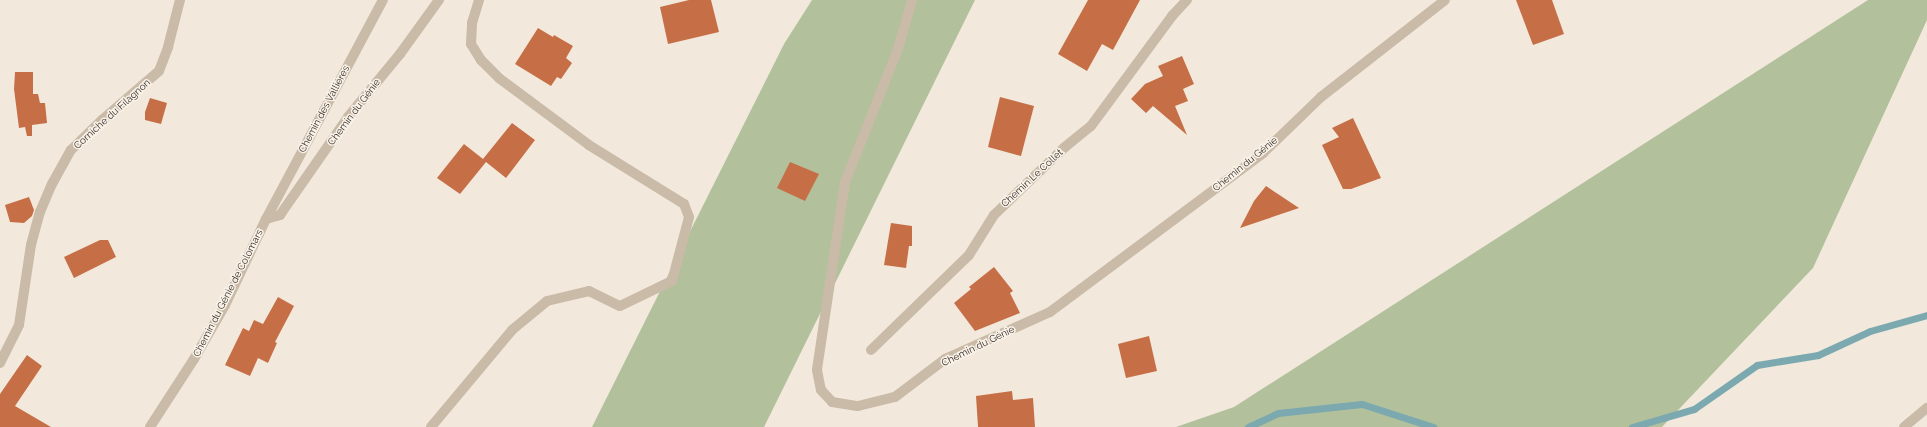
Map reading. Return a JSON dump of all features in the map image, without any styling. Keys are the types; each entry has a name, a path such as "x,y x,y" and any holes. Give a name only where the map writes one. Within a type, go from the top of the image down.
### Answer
{"street":[{"name":"Corniche du Filagnon","path":"0,363 19,325 31,245 40,212 52,184 71,150 102,120 159,71 168,47 180,0"},
{"name":"Chemin des Vallières","path":"266,219 383,0"},
{"name":"Chemin du Génie","path":"266,219 280,215 348,117 400,54 439,0"},
{"path":"431,427 512,330 547,300 589,291 620,306 672,281 689,217 684,204 589,145 500,79 480,60 471,44 472,23 478,0"},
{"name":"Chemin du Génie","path":"912,0 898,49 846,182 817,370 821,390 832,402 858,406 895,397 945,359 1050,312 1263,153 1321,97 1445,0"},
{"name":"Chemin Le Collet","path":"872,350 969,255 994,215 1065,147 1091,126 1172,16 1187,0"},
{"name":"Chemin du Génie de Colomars","path":"150,427 198,352 225,305 266,219"},
{"path":"1904,427 1927,408"}],"green space":[{"path":"812,0 975,0 764,427 592,427 784,44"},
{"path":"1868,0 1927,0 1927,20 1813,268 1662,427 1176,427 1234,407"}],"building":[{"path":"689,0 711,0 719,32 668,44 660,7"},
{"path":"1088,0 1140,0 1113,50 1102,44 1087,71 1058,54"},
{"path":"1516,0 1552,0 1564,34 1533,45"},
{"path":"538,28 573,46 566,58 572,63 561,79 557,77 551,86 515,64"},
{"path":"1182,56 1194,84 1183,89 1188,101 1175,106 1187,135 1153,106 1146,113 1131,99 1145,84 1163,76 1158,66"},
{"path":"15,72 33,72 33,94 38,94 40,103 45,103 47,123 32,125 32,136 27,136 25,127 19,128 14,89"},
{"path":"1000,97 1034,106 1021,156 988,147"},
{"path":"150,98 167,103 161,124 145,120 145,112"},
{"path":"1353,118 1381,178 1351,189 1343,189 1322,145 1339,137 1332,128"},
{"path":"512,123 535,140 506,178 486,162 460,194 437,178 464,144 483,159"},
{"path":"790,162 819,174 805,201 777,188"},
{"path":"1266,186 1299,208 1240,228 1254,201"},
{"path":"29,197 34,210 32,216 24,223 10,222 5,205"},
{"path":"891,223 912,226 912,246 909,246 906,268 884,265"},
{"path":"100,240 108,240 116,257 74,278 64,257"},
{"path":"994,267 1013,291 1010,293 1020,313 975,331 954,303 971,289 969,287"},
{"path":"278,297 294,306 275,342 277,343 268,363 258,358 250,376 225,365 243,328 249,331 254,320 263,324"},
{"path":"1149,336 1157,371 1126,378 1118,344"},
{"path":"27,355 42,366 15,406 51,427 0,427 0,394"},
{"path":"1012,391 1013,400 1033,398 1035,427 978,427 976,396"}],"waterway":[{"path":"1632,427 1694,409 1757,365 1818,355 1870,331 1927,315"},
{"path":"1248,427 1278,413 1362,404 1433,427"}]}
